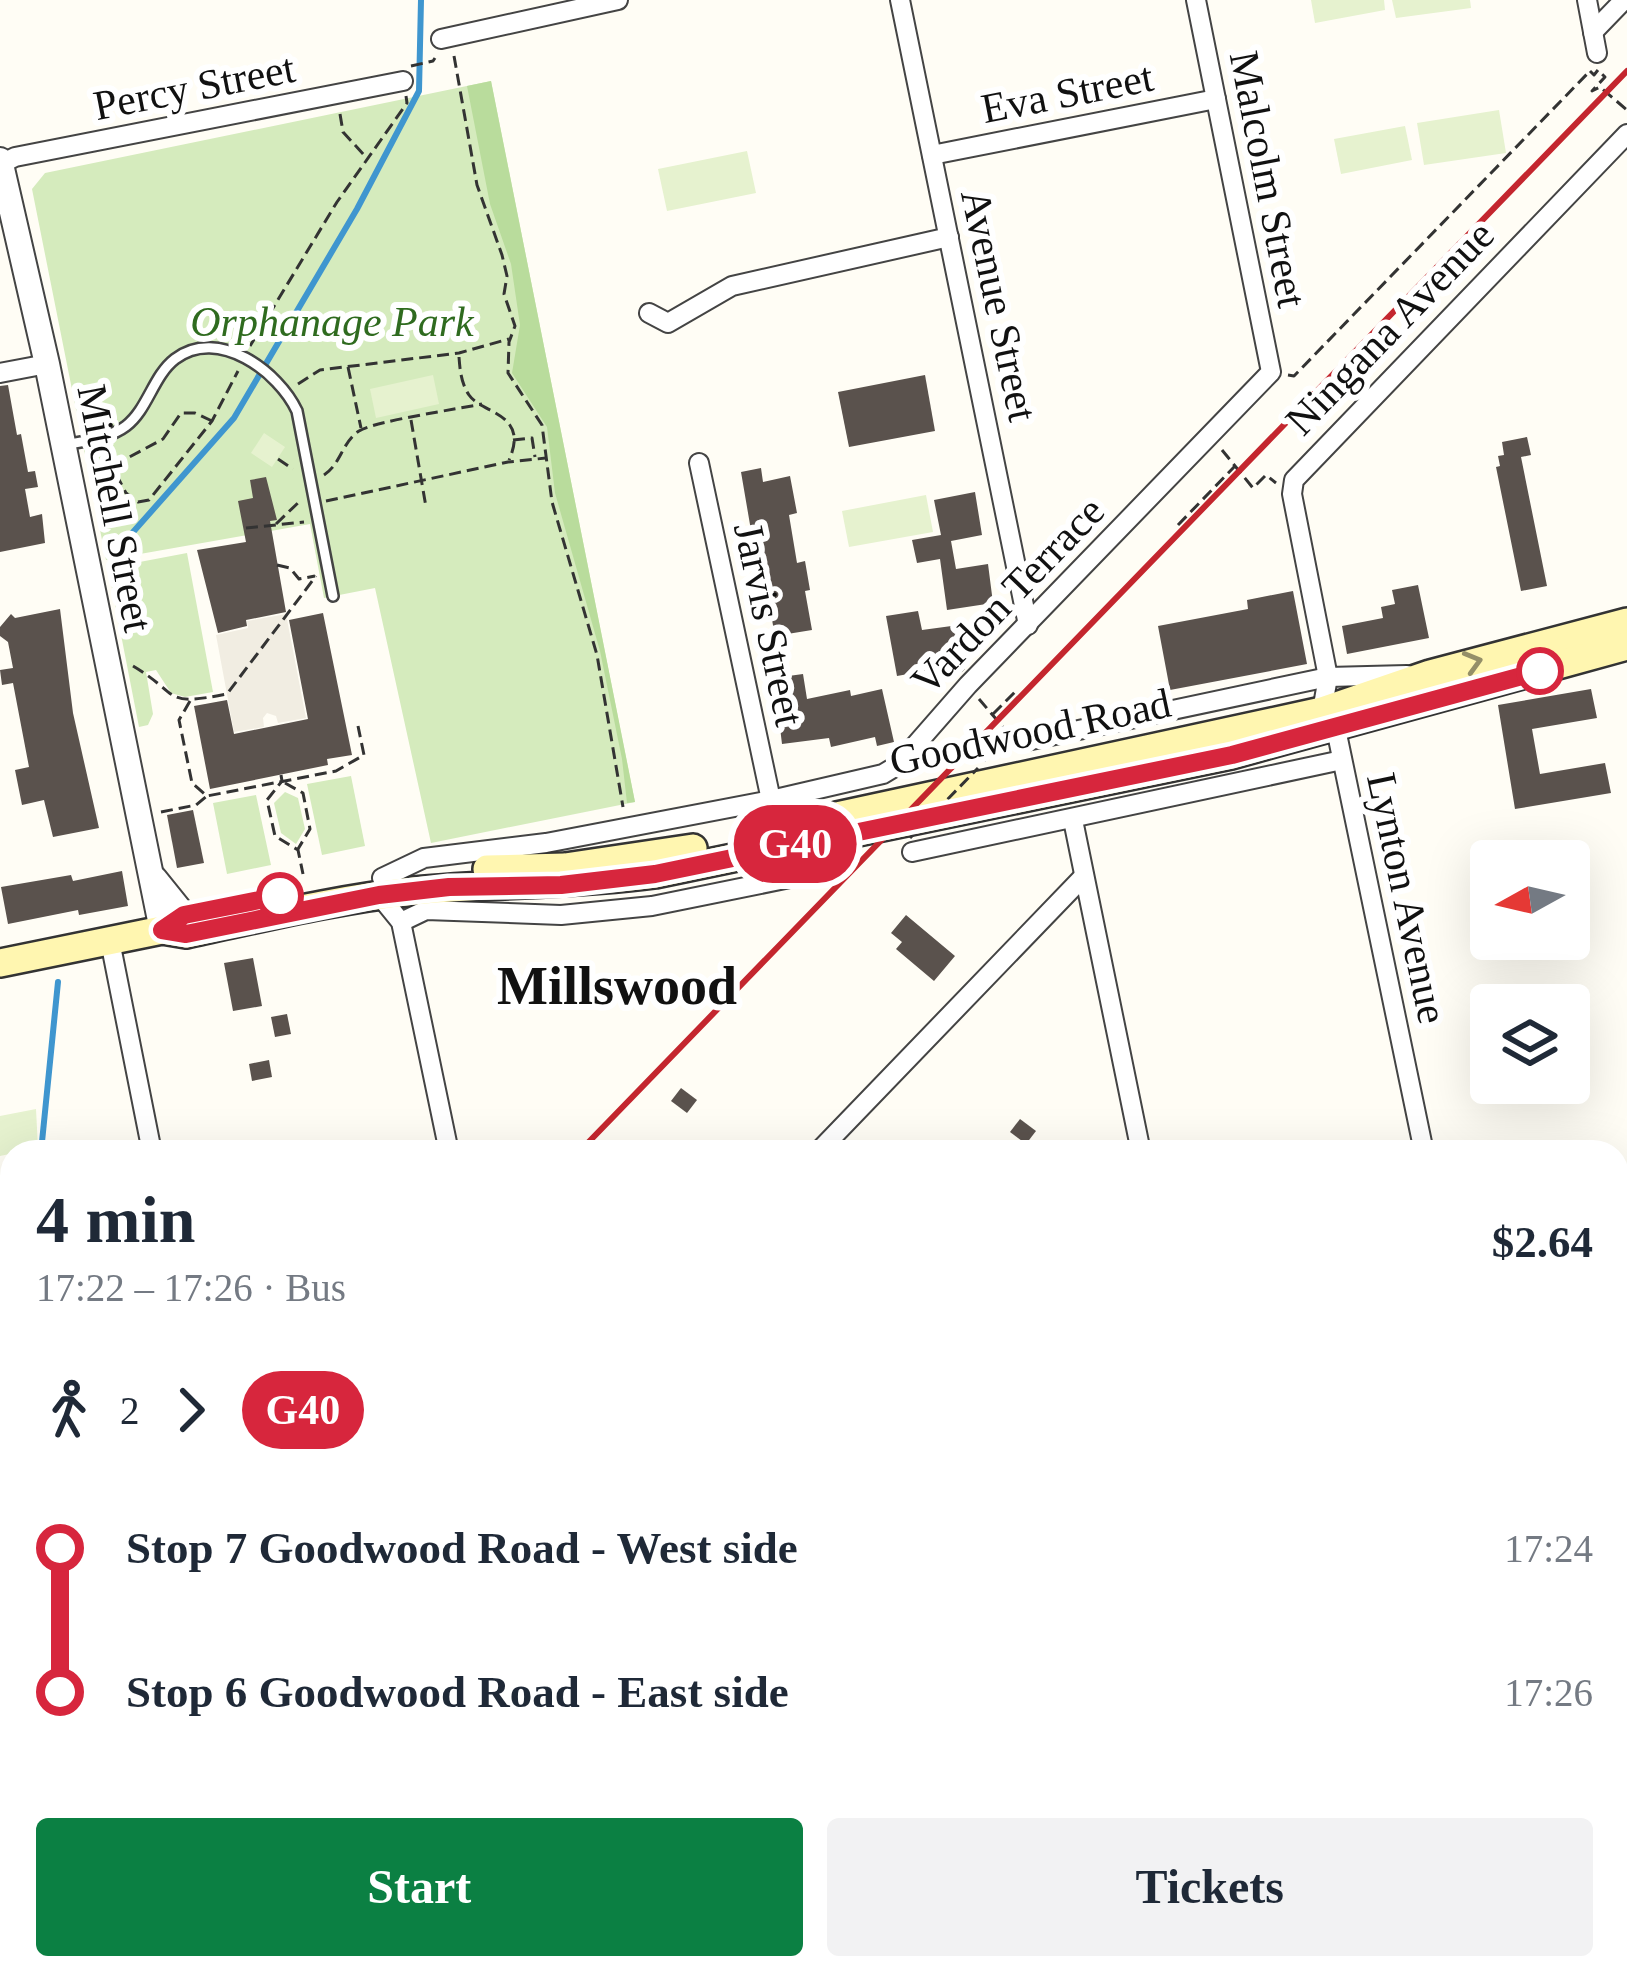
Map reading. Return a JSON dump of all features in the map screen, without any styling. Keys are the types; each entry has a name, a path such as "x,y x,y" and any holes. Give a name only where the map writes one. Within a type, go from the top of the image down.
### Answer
{"main road":[{"name":"Goodwood Road","path":"380,887 561,885 655,874 1232,755 1329,720 1430,674 1625,640"},
{"name":"Goodwood Road","path":"0,963 173,923 186,934 431,872 541,855 600,863 699,847 1329,720 1625,640"}],"street":[{"path":"445,38 618,0"},
{"name":"Avenue Street","path":"901,0 1028,625"},
{"name":"Malcolm Street","path":"1196,0 1270,372"},
{"path":"1587,0 1597,53"},
{"path":"1593,32 1624,0"},
{"name":"Percy Street","path":"0,162 336,94 406,74"},
{"name":"Eva Street","path":"932,155 1216,99"},
{"name":"Ningana Avenue","path":"1329,720 1328,677 1292,494 1294,480 1627,134"},
{"name":"Mitchell Street","path":"0,162 92,556 150,872 173,923"},
{"path":"649,313 668,323 732,286 949,237"},
{"path":"0,373 47,364"},
{"name":"Vardon Terrace","path":"541,855 625,828 884,774 898,765 968,685 1270,372"},
{"name":"Jarvis Street","path":"699,463 771,800"},
{"path":"1328,677 1430,674"},
{"name":"Goodwood Road","path":"1022,742 1328,677"},
{"name":"Lynton Avenue","path":"1329,720 1342,760 1421,1140"},
{"path":"911,845 1073,820 1342,760"},
{"path":"1073,820 1139,1140"},
{"path":"830,1140 1084,876"},
{"path":"400,922 426,910 561,915 652,906 790,878"},
{"path":"380,887 400,922 445,1140"},
{"path":"110,941 150,1140"}],"lane":[{"path":"64,445 106,436 130,423 163,372 181,355 214,348 243,358 274,380 297,411 304,479 318,520 322,574 333,596"}],"path":[{"path":"445,38 477,185 507,276 505,294 515,326 508,373 542,425 551,502 597,655 619,767 625,828"},
{"path":"406,74 433,62"},
{"path":"1270,372 1294,376 1590,71 1594,75 1598,70 1605,77 1594,94 1600,87 1627,110"},
{"path":"336,94 344,131 367,158"},
{"path":"212,422 195,413 181,413 156,444 120,462 116,474 126,493 139,502 149,500 212,422 243,358 337,202 400,112"},
{"path":"286,392 320,370 459,353 511,339"},
{"path":"459,353 463,383 474,401 498,411 508,424 513,440 508,461"},
{"path":"348,366 361,429"},
{"path":"304,479 336,467 346,444 361,429 482,404"},
{"path":"411,419 426,507"},
{"path":"1210,435 1253,488 1266,476 1292,494"},
{"path":"513,440 532,438 536,459"},
{"path":"315,503 508,461 548,458"},
{"path":"278,459 304,479"},
{"path":"1178,525 1235,466"},
{"path":"276,524 302,499 304,479"},
{"path":"246,528 318,520"},
{"path":"92,556 129,586"},
{"path":"277,566 290,568 299,579 322,574"},
{"path":"109,665 126,662 170,697 190,701 227,694 322,574"},
{"path":"911,845 1009,734 968,685"},
{"path":"992,715 1017,690"},
{"path":"190,701 179,720 192,783 207,796"},
{"path":"154,814 281,778 336,771 364,755 358,726"},
{"path":"281,778 303,793 310,829 298,850 303,874"},
{"path":"281,778 268,800 275,836 298,850"}],"green space":[{"path":"1311,0 1384,0 1385,10 1315,23"},
{"path":"1392,0 1470,0 1471,8 1396,18"},
{"name":"Orphanage Park","path":"491,81 635,802 431,843 375,588 324,598 310,524 106,560 32,189 45,173"},
{"path":"491,81 635,802 627,803 600,651 555,493 547,427 512,373 520,325 511,264 490,204 467,86"},
{"path":"1499,110 1506,153 1424,165 1417,123"},
{"path":"1405,126 1412,160 1341,174 1334,139"},
{"path":"747,151 756,193 667,211 658,169"},
{"path":"433,375 439,404 376,418 370,389"},
{"path":"264,433 285,447 272,467 251,453"},
{"path":"926,495 933,532 849,547 842,511"},
{"path":"187,553 213,692 185,697 171,693 156,670 146,672 153,714 148,725 139,727 108,568"},
{"path":"351,776 365,846 322,855 307,784"},
{"path":"285,792 298,798 305,829 296,844 281,833 274,803"},
{"path":"256,795 271,865 227,874 213,803"},
{"path":"36,1109 38,1140 0,1140 0,1116"}],"shaded area":[{"path":"286,614 306,718 278,723 276,716 267,713 264,727 234,732 216,635 248,628 247,621"}],"building":[{"path":"925,375 935,431 849,447 838,392"},
{"path":"8,385 17,435 21,434 28,472 35,471 38,487 25,489 30,517 42,514 45,543 0,552 0,386"},
{"path":"1527,437 1531,455 1521,457 1547,586 1521,591 1496,467 1500,466 1498,456 1504,455 1502,442"},
{"path":"761,468 763,482 790,476 797,513 789,515 797,563 805,561 812,630 775,636 765,582 760,583 741,472"},
{"path":"266,477 277,520 270,521 286,612 246,620 247,626 218,633 197,550 246,542 238,501 253,498 250,480"},
{"path":"975,492 982,535 951,541 956,569 988,564 993,603 947,610 940,559 917,563 912,540 941,535 934,500"},
{"path":"1418,585 1429,638 1347,654 1342,626 1383,618 1381,607 1395,604 1392,590"},
{"path":"1293,591 1307,664 1170,690 1158,626 1248,609 1247,600"},
{"path":"60,609 73,713 99,828 53,837 44,800 22,805 15,770 29,767 13,683 2,685 0,670 13,668 0,627 11,614 15,618"},
{"path":"918,611 922,630 959,625 962,672 937,676 936,669 897,676 886,616"},
{"path":"323,613 352,755 327,759 328,765 210,789 194,706 227,700 234,734 308,719 289,620"},
{"path":"803,674 807,699 882,689 894,742 877,746 875,737 831,747 829,738 782,744 774,678"},
{"path":"1591,689 1597,718 1532,729 1540,774 1605,763 1611,793 1515,809 1498,705"},
{"path":"193,810 204,863 177,868 167,815"},
{"path":"122,871 128,906 8,924 1,887"},
{"path":"906,915 955,956 934,981 896,949 902,942 891,933"},
{"path":"253,958 262,1006 233,1011 224,963"},
{"path":"287,1014 291,1034 275,1037 271,1017"},
{"path":"269,1060 272,1077 252,1081 249,1064"},
{"path":"681,1088 697,1100 687,1113 671,1101"},
{"path":"1020,1119 1036,1131 1029,1140 1010,1132"}],"waterway":[{"path":"126,540 234,418 357,209 419,91 421,0"},
{"path":"42,1140 58,982"}],"railway":[{"path":"591,1140 1627,71"}],"bus line":[{"name":"G40","path":"280,896 184,915 162,930 186,934 372,896 449,887 561,885 655,874 1232,755 1540,671"}],"district":[{"name":"Millswood","path":"617,985"}]}
